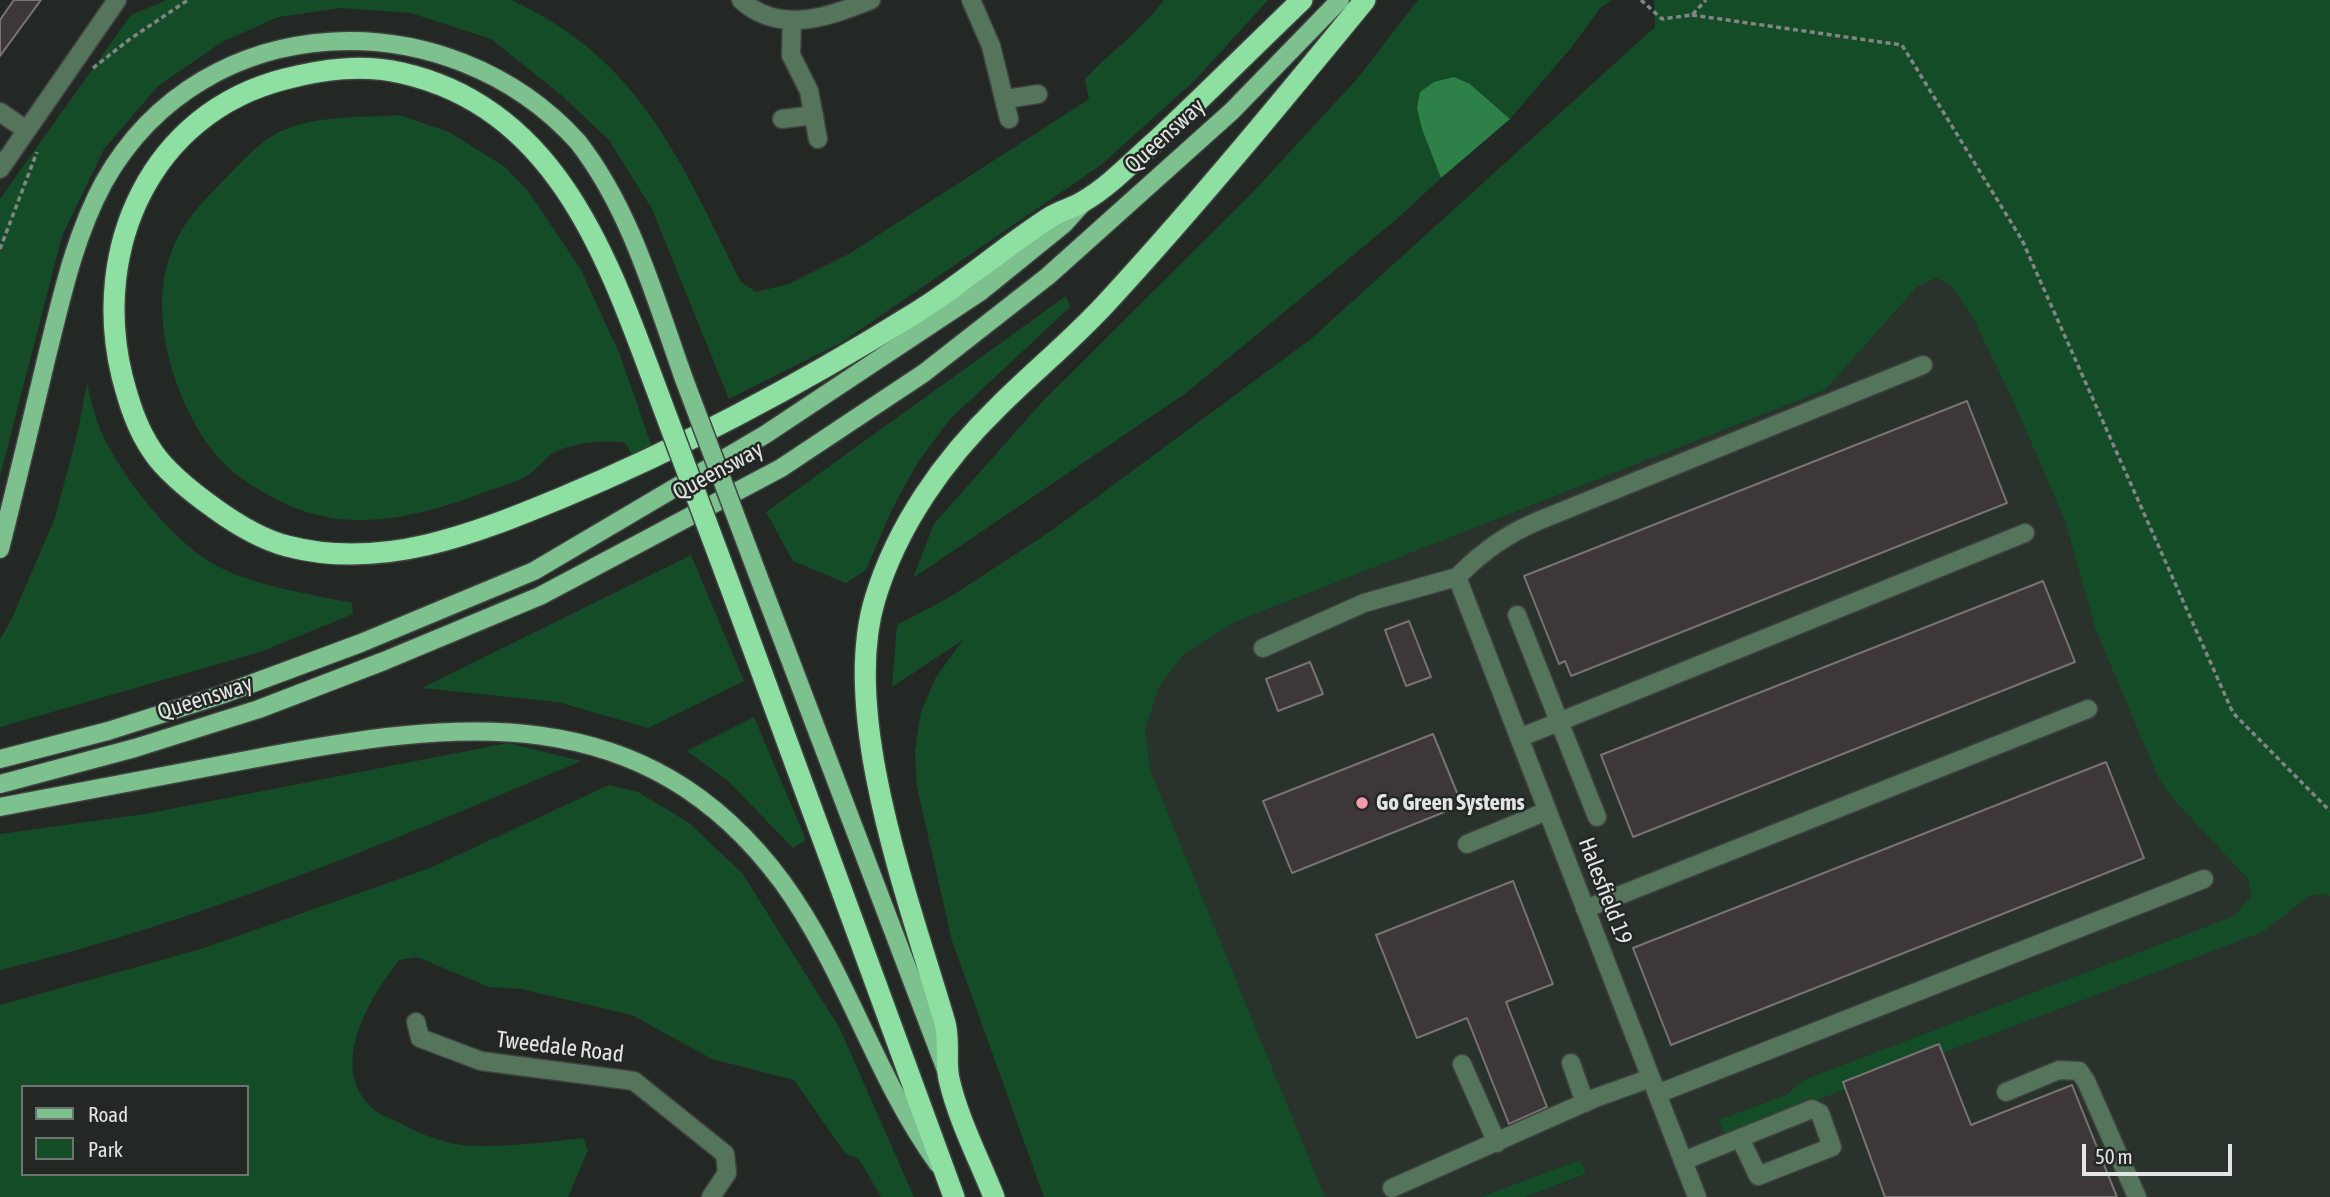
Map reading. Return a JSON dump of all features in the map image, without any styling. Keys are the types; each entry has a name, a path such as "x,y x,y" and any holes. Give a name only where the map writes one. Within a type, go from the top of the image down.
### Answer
{"highway":[{"name":"Queensway","path":"1084,201 1152,144 1301,0"},
{"path":"993,1197 948,1078 947,1029 890,834 868,725 864,666 874,600 900,535 941,471 996,408 1095,316 1168,236 1366,0"},
{"path":"954,1197 779,718 729,583 656,388 626,306 598,247 561,180 522,136 484,104 434,80 375,67 319,70 262,85 204,117 163,157 133,208 115,266 112,336 131,410 154,454 194,494 238,526 287,546 349,554 405,552 491,527 653,460 789,388 924,308 1056,213 1084,201"}],"main road":[{"name":"Queensway","path":"0,784 135,748 247,713 384,661 540,596 781,468 924,373 1048,276 1232,111 1340,0"},
{"path":"0,549 62,292 81,233 104,183 132,139 166,104 204,74 243,55 298,36 359,31 414,37 464,52 508,77 546,106 577,141 605,181 632,237 781,644 948,1078"},
{"name":"Queensway","path":"0,760 108,731 221,695 361,643 534,571 766,434 980,292 1064,224 1084,201"},
{"path":"0,807 398,733 476,729 540,734 589,744 672,780 728,820 785,886 836,974 911,1127 946,1176"}],"street":[{"path":"0,169 34,135 117,0"},
{"path":"741,0 766,18 801,21 838,13 871,0"},
{"path":"971,0 991,46 1009,119"},
{"path":"792,20 791,55 810,91 818,139"},
{"path":"1006,99 1038,94"},
{"path":"0,112 34,135"},
{"path":"782,119 814,115"},
{"path":"1262,648 1364,603 1457,577 1481,552 1517,530 1923,365"},
{"path":"1519,738 2025,533"},
{"name":"Halesfield 19","path":"1457,577 1697,1197"},
{"path":"1517,615 1597,817"},
{"path":"1585,909 2088,709"},
{"path":"1466,844 1548,811"},
{"path":"1392,1188 1585,1103 1654,1086 2204,879"},
{"name":"Tweedale Road","path":"416,1022 420,1038 481,1061 634,1081 725,1154 727,1173 711,1197"},
{"path":"1571,1063 1585,1103"},
{"path":"1462,1064 1497,1143"},
{"path":"2006,1092 2059,1070 2079,1071 2086,1081 2137,1197"},
{"path":"1683,1161 1740,1138 1812,1110 1820,1113 1832,1147 1758,1176 1740,1138"}],"path":[{"path":"88,73 130,38 188,0"},
{"path":"1641,0 1662,19 1692,15 1902,45 2022,240 2232,713 2330,811"},
{"path":"1692,15 1706,0"},
{"path":"0,249 34,135"}],"shaded area":[{"path":"1454,77 1470,84 1510,119 1441,178 1417,108 1420,92 1434,82"},
{"path":"1936,278 1951,285 1971,314 2014,403 2065,521 2095,628 2173,799 2248,879 2251,896 2234,916 1803,1080 1786,1095 1718,1120 1725,1135 2262,932 2309,896 2327,894 2330,898 2330,1197 1525,1197 1585,1175 1580,1160 1480,1197 1325,1197 1151,772 1145,730 1159,687 1184,654 1235,622 1825,390 1917,287"}],"green space":[{"path":"167,0 511,0 556,24 593,52 625,84 652,118 676,156 741,282 756,292 789,284 849,254 1089,99 1085,79 1146,21 1164,0 1268,0 1195,80 1101,165 842,342 729,399 652,209 609,140 560,94 491,39 411,13 341,8 278,17 222,42 158,86 104,149 62,236 0,476 0,199 131,15"},
{"path":"1418,0 1612,0 1601,7 1570,49 1510,119 1470,84 1417,108 1441,178 1398,218 1186,393 913,578 934,524 1043,401 1253,192 1357,79"},
{"path":"1654,0 2330,0 2330,898 2327,894 2309,896 2263,932 1725,1135 1718,1120 1786,1095 1803,1080 2234,916 2251,896 2248,879 2173,799 2159,779 2095,628 2065,521 2014,403 1971,314 1951,285 1936,278 1917,287 1825,390 1235,622 1184,654 1159,687 1145,730 1151,772 1325,1197 1044,1197 952,941 917,787 915,751 921,712 936,677 963,640 892,687 897,625 950,597 1051,531 1311,339 1655,27"},
{"path":"399,115 449,132 505,167 528,191 580,268 620,355 653,450 634,459 625,443 608,441 578,444 553,453 533,472 520,479 456,502 408,515 359,520 310,513 286,504 240,477 217,456 189,412 169,359 164,331 164,278 180,232 215,189 251,153 275,134 297,125 326,119"},
{"path":"1066,296 1070,307 950,419 918,462 892,509 866,570 846,583 793,561 766,512"},
{"path":"87,383 98,424 118,463 148,504 182,540 200,555 232,573 283,589 352,603 353,614 260,652 0,727 0,640 55,518 78,431"},
{"path":"691,555 744,681 648,728 558,702 422,688"},
{"path":"754,717 806,840 793,848 728,781 687,751"},
{"path":"508,743 581,761 366,850 222,904 75,951 0,970 0,834 145,814"},
{"path":"609,785 638,792 689,823 742,873 839,1027 914,1197 881,1197 859,1159 845,1153 794,1080 712,1059 632,1015 521,989 489,987 417,957 399,960 366,1012 353,1053 353,1072 359,1091 372,1108 382,1115 426,1135 455,1144 500,1146 583,1138 588,1150 568,1197 0,1197 0,1005 201,949 430,868"},
{"path":"1580,1160 1586,1174 1525,1197 1480,1197"}],"building":[{"path":"14,0 41,0 0,56 0,20"},
{"path":"1967,401 2007,503 1571,676 1565,661 1559,664 1524,576"},
{"path":"2043,581 2075,662 1633,837 1601,755"},
{"path":"1409,621 1431,677 1406,686 1385,630"},
{"path":"1310,662 1323,694 1278,711 1266,679"},
{"name":"Go Green Systems","path":"1433,734 1462,805 1292,873 1263,801"},
{"path":"2106,762 2144,858 1671,1045 1633,948"},
{"path":"1513,881 1553,984 1506,1002 1547,1107 1509,1124 1467,1018 1417,1038 1376,935"},
{"path":"1939,1044 1971,1125 2072,1085 2117,1197 1885,1197 1843,1082"}],"place":[{"name":"Go Green Systems","path":"1362,803"}]}
